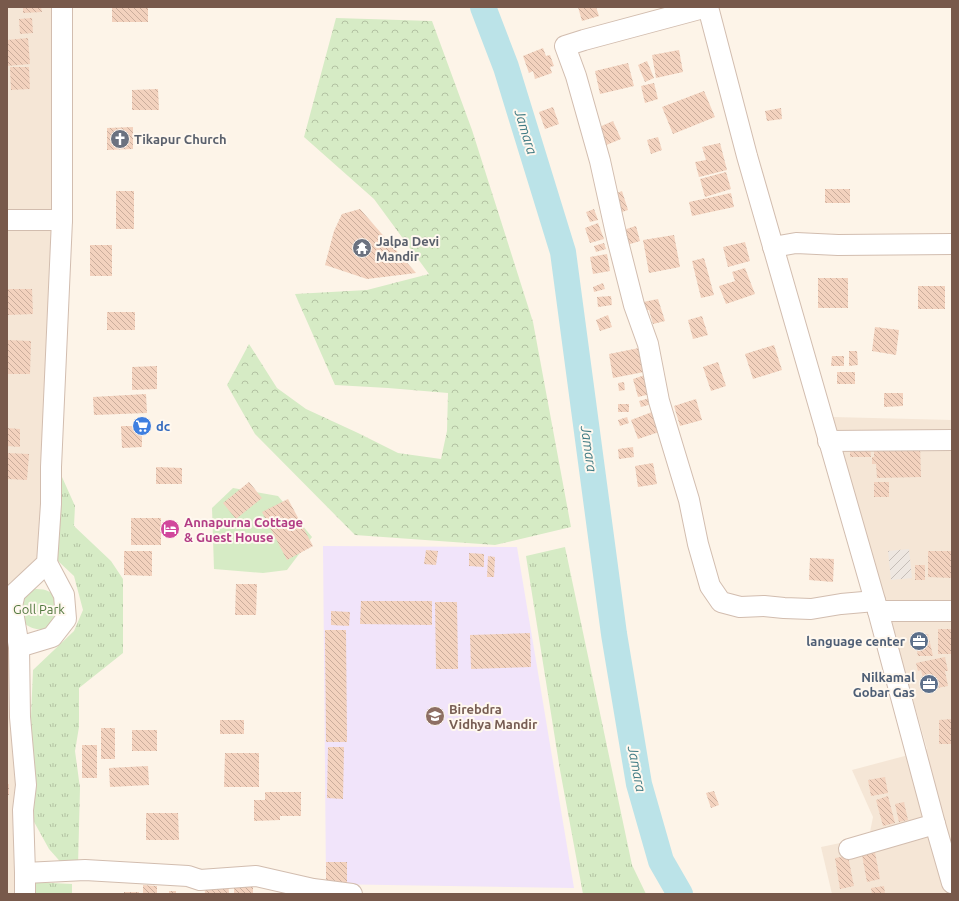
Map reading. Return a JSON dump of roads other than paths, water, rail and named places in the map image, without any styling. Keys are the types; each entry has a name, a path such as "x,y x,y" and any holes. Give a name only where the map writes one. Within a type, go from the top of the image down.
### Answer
{"street":[{"path":"19,647 52,637 66,619 64,595 47,564 51,504 51,467 62,220 62,7"},
{"path":"952,611 877,606 841,604 811,609 740,606 721,602 710,586 698,544 689,500 659,401 648,344 634,304 616,238 600,162 576,76 565,46 708,7 747,156 877,606 952,883"},
{"path":"7,220 62,220"},
{"path":"773,247 796,244 952,244"},
{"path":"828,440 952,440"},
{"path":"25,894 25,872 15,810 26,785 20,718 19,647 11,593 47,564"},
{"path":"849,848 935,824"},
{"path":"25,872 85,870 188,876 200,880 256,876 313,889 352,894"}],"waterway":[{"name":"Jamara","path":"483,7 506,67 563,252 614,634 639,784 661,861 680,894"}],"place":[{"name":"Tikapur Church","path":"120,139"},
{"name":"Jalpa Devi Mandir","path":"362,248"},
{"name":"dc","path":"142,426"},
{"name":"Annapurna Cottage & Guest House","path":"170,529"},
{"name":"language center","path":"919,641"},
{"name":"Nilkamal Gobar Gas","path":"929,684"},
{"name":"Birebdra Vidhya Mandir","path":"435,716"}],"park label":[{"name":"Goll Park","path":"39,609"}]}
